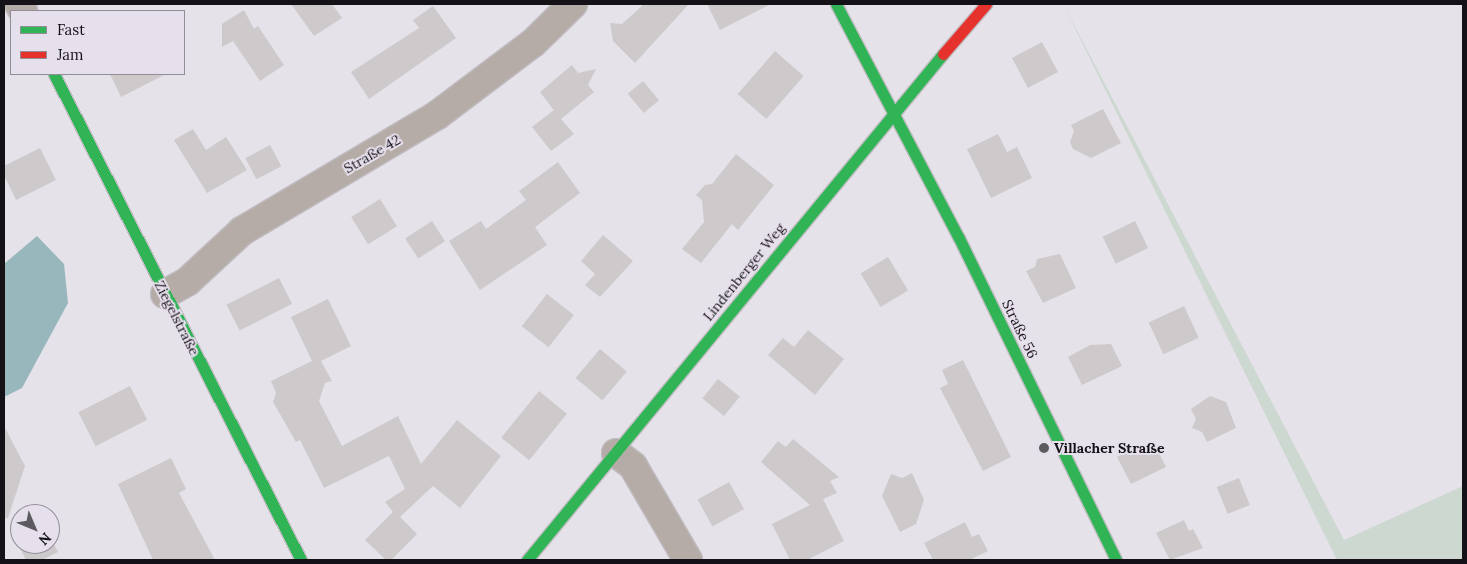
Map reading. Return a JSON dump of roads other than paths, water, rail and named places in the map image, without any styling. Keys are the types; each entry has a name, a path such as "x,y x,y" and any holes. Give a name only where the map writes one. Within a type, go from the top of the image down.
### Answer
{"street":[{"name":"Straße 42","path":"165,294 188,282 242,231 436,116 532,43 573,4"},
{"name":"Straße 56","path":"836,4 959,238 1116,560"},
{"name":"Lindenberger Weg","path":"527,560 893,112 986,4"},
{"name":"Ziegelstraße","path":"55,75 301,560"},
{"path":"616,453 633,466 688,560"}],"water":[{"path":"37,236 64,264 68,303 22,388 4,397 4,264"}],"place":[{"name":"Villacher Straße","path":"1044,448"}]}
